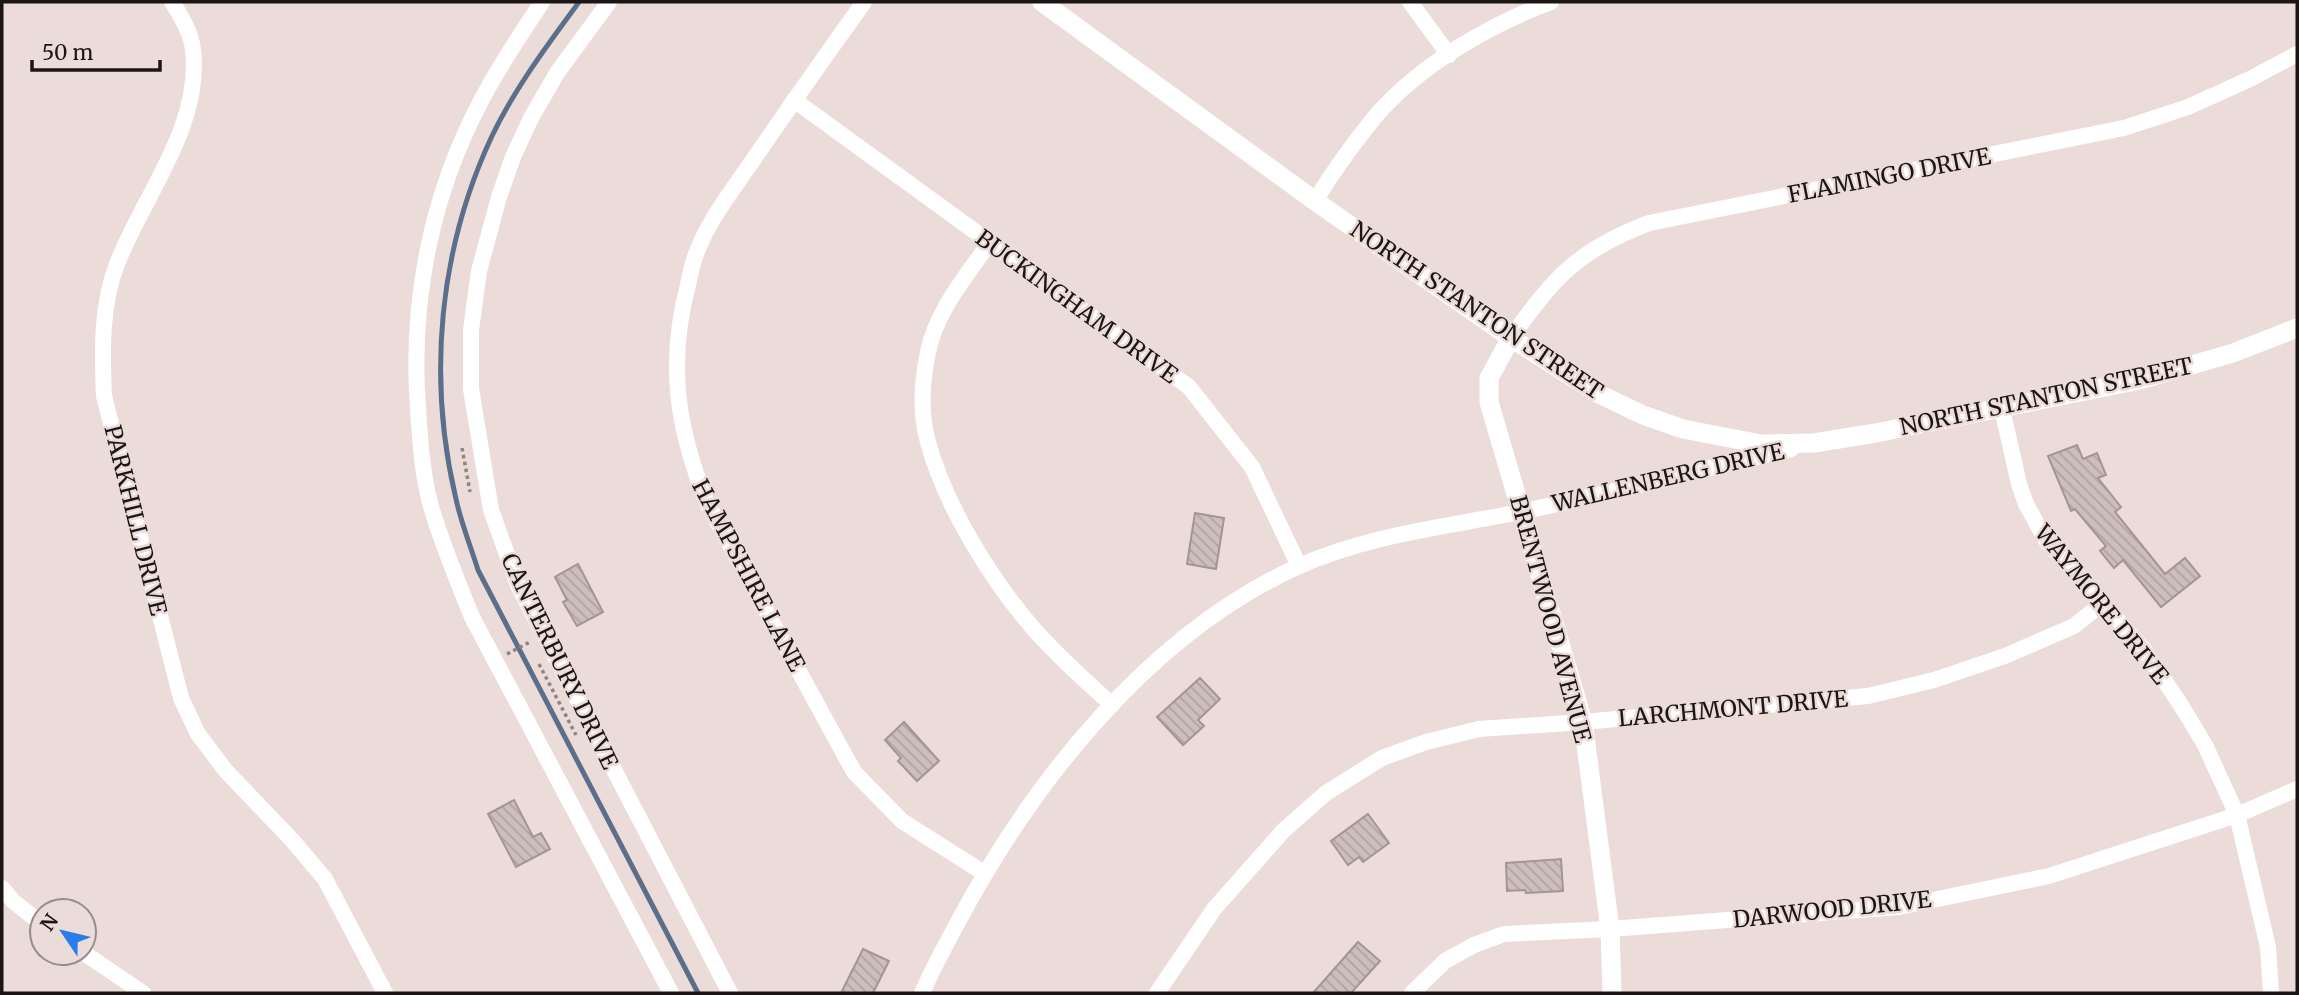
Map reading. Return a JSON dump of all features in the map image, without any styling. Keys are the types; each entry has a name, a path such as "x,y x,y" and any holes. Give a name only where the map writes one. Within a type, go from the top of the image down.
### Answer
{"street":[{"name":"PARKHILL DRIVE","path":"172,2 194,49 191,91 180,131 116,265 105,314 102,360 104,396 181,698 198,734 226,771 325,879 385,993"},
{"path":"542,2 502,63 480,103 455,156 437,209 424,267 416,328 420,439 430,501 447,557 472,617 671,993"},
{"name":"CANTERBURY DRIVE","path":"609,2 557,73 531,118 502,187 478,271 471,330 471,389 491,510 519,585 730,993"},
{"name":"HAMPSHIRE LANE","path":"864,2 720,209 696,254 682,305 676,352 677,394 682,430 691,463 707,503 854,772 902,821 984,873"},
{"name":"NORTH STANTON STREET","path":"1042,2 1315,201 1511,338 1599,394 1643,415 1683,429 1761,444 1814,443 2002,409 2140,380 2233,353 2297,328"},
{"path":"1410,2 1449,55"},
{"path":"1315,201 1375,117 1411,82 1516,14 1551,2"},
{"name":"FLAMINGO DRIVE","path":"1511,338 1539,297 1571,264 1620,234 1649,223 2124,128 2188,107 2297,54"},
{"name":"BUCKINGHAM DRIVE","path":"794,100 1188,387 1252,467 1299,566"},
{"path":"990,242 946,308 928,350 923,397 927,441 946,492 1003,591 1034,629 1112,705"},
{"name":"BRENTWOOD AVENUE","path":"1511,338 1489,377 1489,402 1583,722 1610,929 1612,993"},
{"name":"WAYMORE DRIVE","path":"2002,409 2019,484 2037,525 2062,561 2143,648 2205,746 2237,815 2268,947 2271,993"},
{"name":"WALLENBERG DRIVE","path":"922,993 984,873 1060,766 1112,705 1159,660 1211,617 1257,588 1299,566 1364,542 1522,511 1814,443"},
{"name":"LARCHMONT DRIVE","path":"1157,993 1214,909 1284,830 1326,793 1382,758 1426,742 1479,729 1868,696 1934,680 2005,656 2074,626 2103,603"},
{"name":"DARWOOD DRIVE","path":"1412,993 1445,961 1474,944 1504,934 1610,929 1899,906 2049,876 2237,815 2297,789"},
{"path":"2,888 28,913"},
{"path":"98,963 142,993"}],"path":[{"path":"461,438 471,496"},
{"path":"505,655 530,642 535,652"},
{"path":"539,663 578,739"}],"building":[{"path":"2077,445 2083,459 2097,453 2106,475 2098,478 2121,507 2115,512 2165,574 2185,558 2200,576 2161,607 2123,560 2114,568 2100,551 2106,546 2075,509 2071,511 2048,456"},
{"path":"1195,513 1224,518 1216,569 1187,564"},
{"path":"578,564 603,612 577,626 563,602 567,600 555,577"},
{"path":"1200,678 1220,699 1198,720 1204,726 1183,745 1157,717"},
{"path":"904,722 939,761 917,781 898,761 901,758 885,740"},
{"path":"514,800 533,837 541,833 550,849 516,867 488,814"},
{"path":"1368,814 1389,843 1363,862 1359,857 1348,865 1331,841"},
{"path":"1561,859 1563,891 1507,891 1506,863"},
{"path":"1358,942 1380,961 1351,993 1313,993"},
{"path":"863,949 889,961 873,993 841,993"}],"waterway":[{"path":"579,2 501,118 474,179 460,223 443,314 442,407 447,453 458,508 478,570 698,993"}]}
